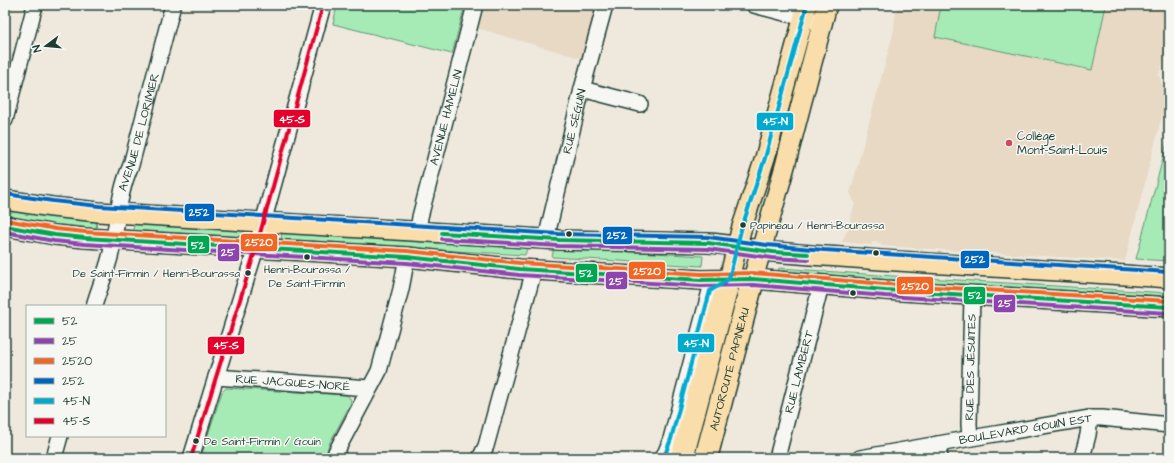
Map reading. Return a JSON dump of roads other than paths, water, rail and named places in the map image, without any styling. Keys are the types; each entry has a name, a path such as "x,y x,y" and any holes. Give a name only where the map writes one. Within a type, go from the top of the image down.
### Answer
{"highway":[{"name":"AUTOROUTE PAPINEAU","path":"682,458 729,279"},
{"name":"AUTOROUTE PAPINEAU","path":"706,458 753,279"}],"main road":[{"path":"729,279 741,230 767,153 805,12"},
{"path":"753,279 785,166 825,14"},
{"path":"5,200 52,207 117,213 546,239 708,243 761,250 1169,278"},
{"path":"5,226 60,235 113,240 407,257 519,269 701,280 753,279 972,296 1169,307"}],"street":[{"path":"5,120 35,5"},
{"name":"AVENUE DE LORIMIER","path":"94,305 98,290 105,275 113,240 120,194 125,177 131,165 173,5"},
{"path":"191,458 264,222 323,5"},
{"name":"AVENUE HAMELIN","path":"418,231 420,216 475,5"},
{"name":"RUE SÉGUIN","path":"546,239 582,89 605,5"},
{"path":"754,5 825,14"},
{"path":"582,89 640,104"},
{"path":"335,458 336,452 379,371 401,289 407,257"},
{"path":"480,458 486,446 534,270"},
{"path":"662,458 666,452 670,439 710,291 729,279"},
{"name":"RUE LAMBERT","path":"777,458 821,285"},
{"name":"RUE DES JÉSUITES","path":"970,438 972,296"},
{"name":"RUE JACQUES-NORÉ","path":"216,377 369,388"},
{"path":"1082,458 1088,435 1090,418"},
{"name":"BOULEVARD GOUIN EST","path":"860,458 939,451 970,438 1090,418 1169,425"},
{"path":"54,458 60,437"}],"place":[{"name":"Collège Mont-Saint-Louis","path":"1009,143"},
{"name":"Papineau / Henri-Bourassa","path":"743,225"},
{"name":"Henri-Bourassa / De Saint-Firmin","path":"307,257"},
{"name":"De Saint-Firmin / Henri-Bourassa","path":"248,273"},
{"name":"De Saint-Firmin / Gouin","path":"196,441"}]}
